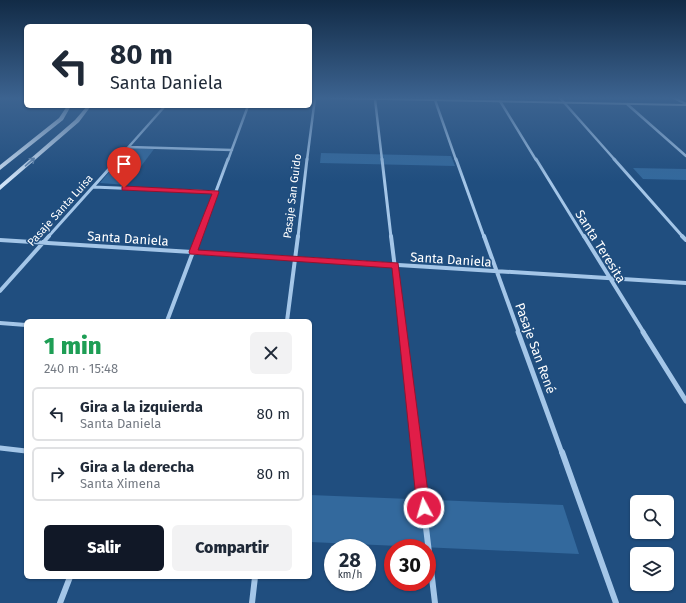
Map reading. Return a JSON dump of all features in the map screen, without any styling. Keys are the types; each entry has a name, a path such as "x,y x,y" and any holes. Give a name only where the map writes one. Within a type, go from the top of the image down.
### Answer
{"street":[{"path":"0,168 52,126"},
{"path":"0,188 71,126"},
{"name":"Pasaje Santa Luisa","path":"0,291 147,126"},
{"path":"168,319 241,126"},
{"name":"Pasaje San Guido","path":"287,319 312,126"},
{"path":"378,126 396,265 435,603"},
{"name":"Pasaje San René","path":"444,126 616,603"},
{"name":"Santa Teresita","path":"516,126 686,401"},
{"path":"587,126 686,240"},
{"path":"653,126 686,156"},
{"path":"129,147 232,150"},
{"path":"93,187 216,192"},
{"name":"Santa Daniela","path":"0,240 686,283"},
{"path":"0,323 24,325"},
{"path":"0,448 24,451"},
{"path":"60,603 69,579"},
{"path":"252,603 255,579"}],"shaded area":[{"path":"131,148 154,149 127,185 100,183 127,150"},
{"path":"321,153 451,156 455,166 320,163"},
{"path":"633,168 686,169 686,180 643,179"},
{"path":"312,495 563,505 579,554 436,548 436,539 384,539 384,545 376,545 376,539 324,539 324,543 312,542"}],"route":[{"path":"124,188 216,192 193,252 396,265 424,508"}]}
